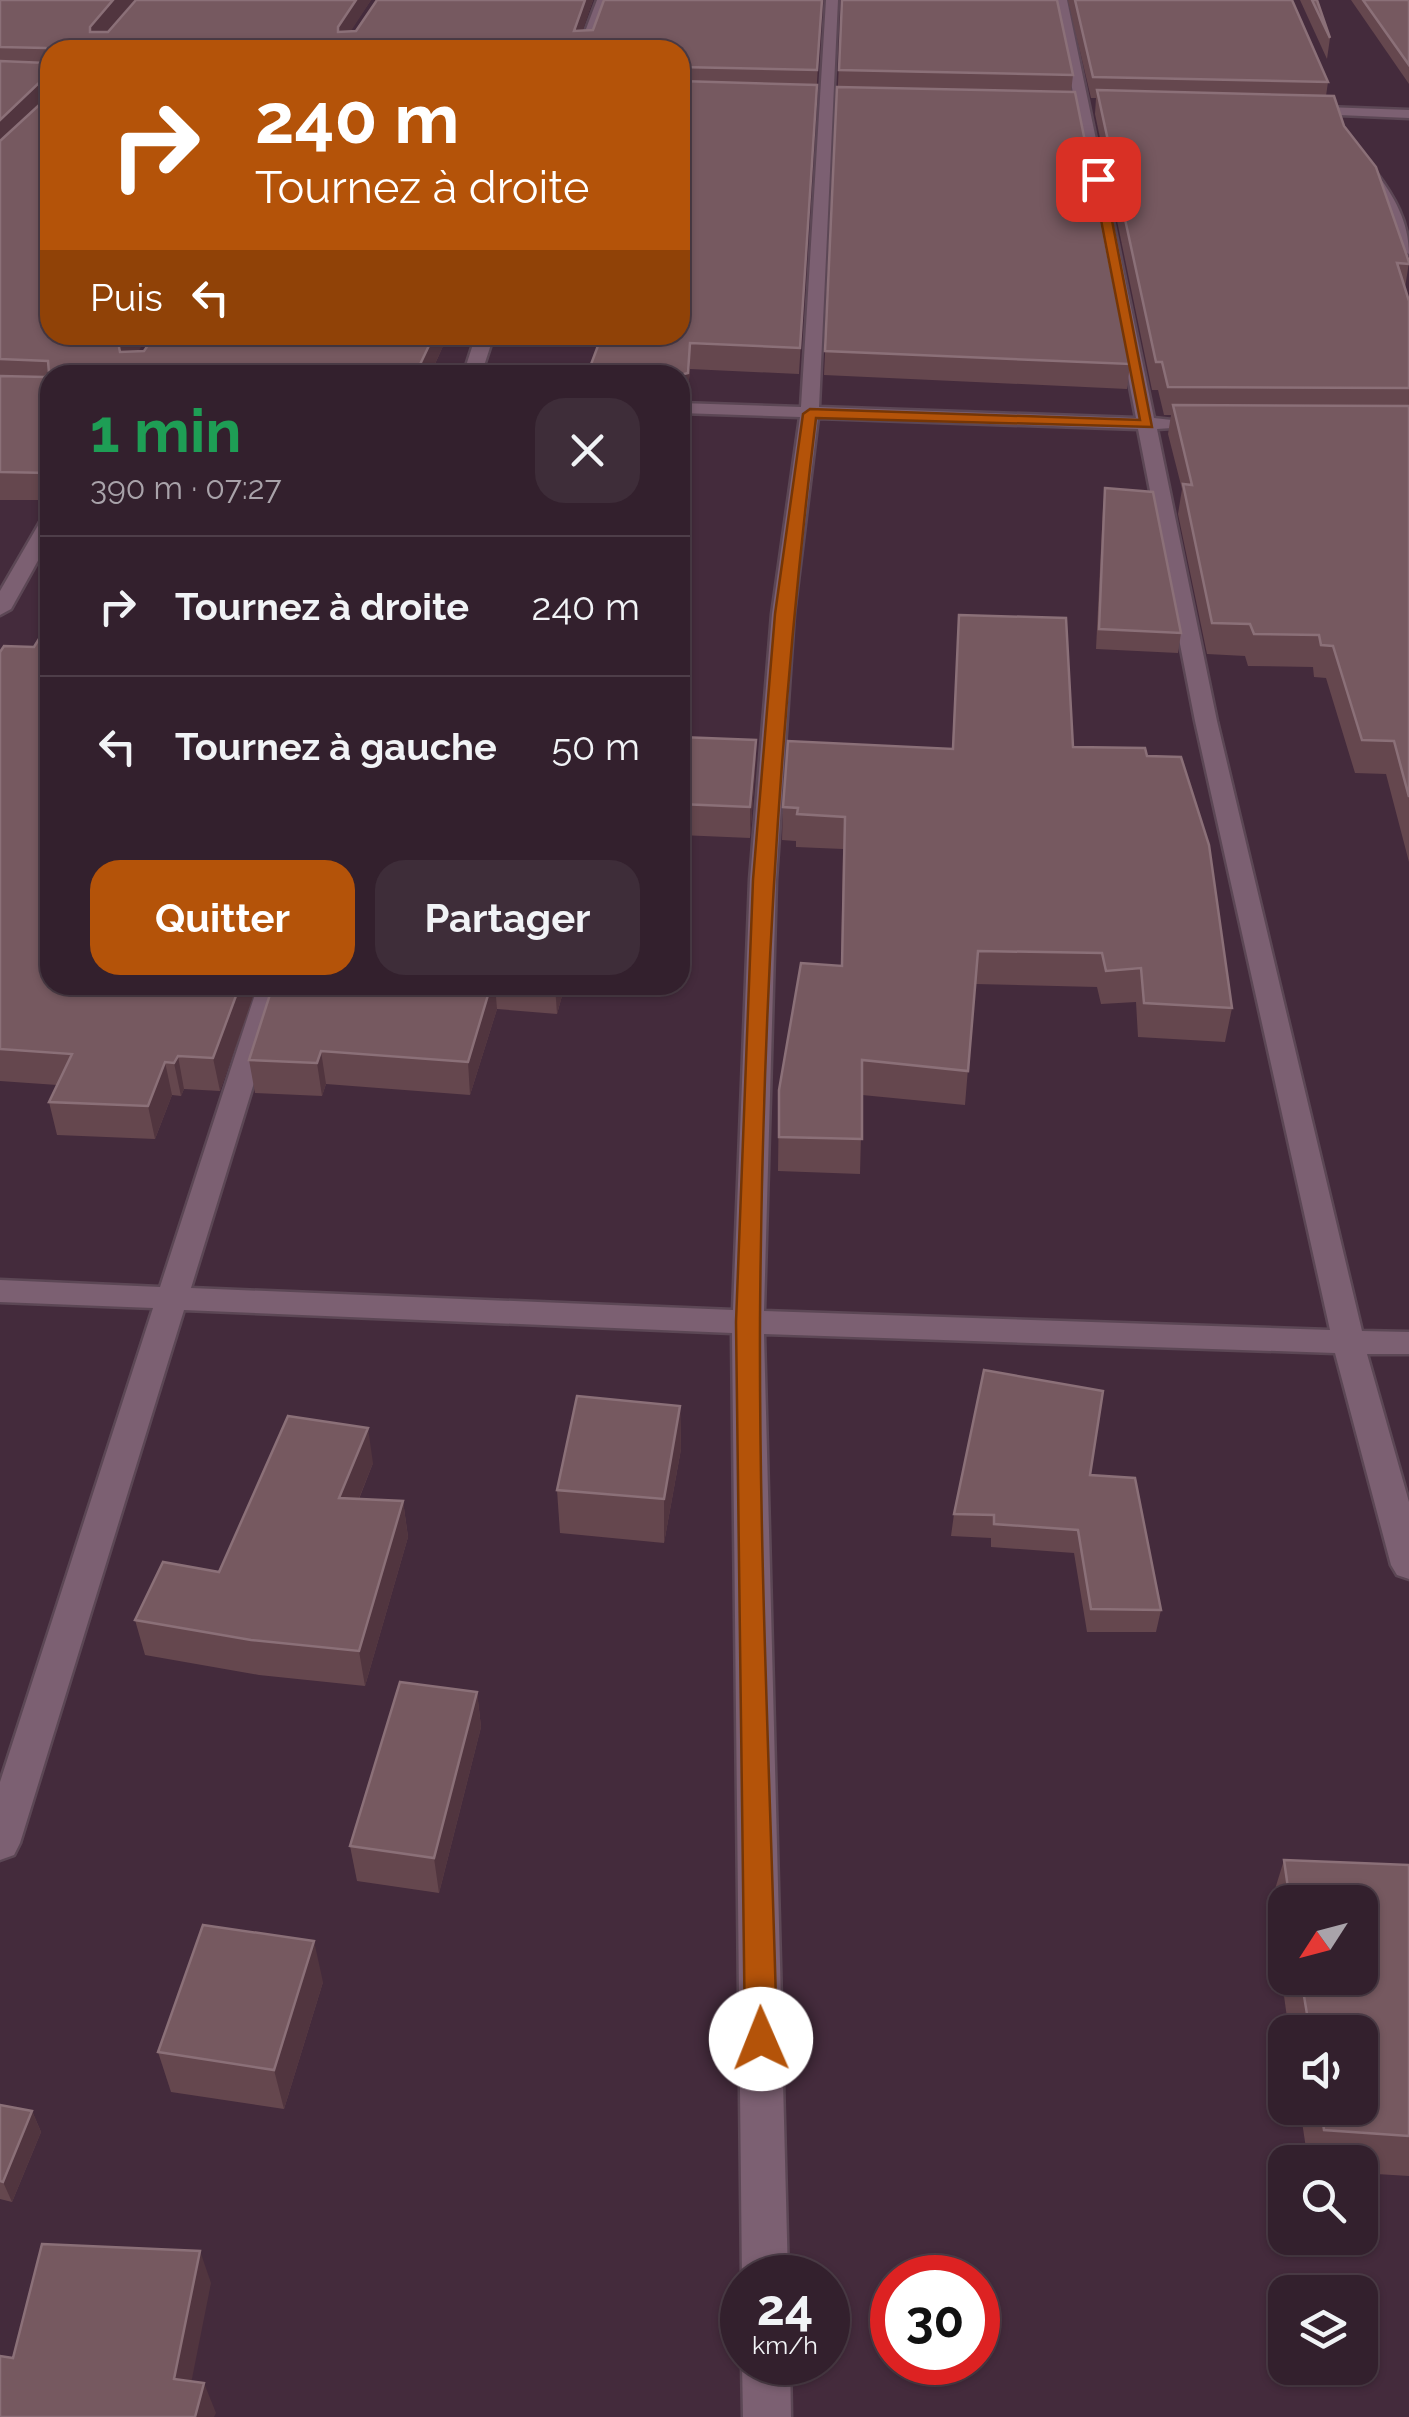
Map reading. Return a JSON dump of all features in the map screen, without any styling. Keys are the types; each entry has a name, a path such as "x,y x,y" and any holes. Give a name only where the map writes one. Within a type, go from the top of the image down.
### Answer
{"street":[{"path":"588,40 603,0"},
{"path":"765,2255 748,1322 762,880 784,614 810,414 832,0"},
{"path":"1061,0 1081,107 1108,215 1206,721 1348,1341 1409,1565"},
{"path":"1332,94 1344,129"},
{"path":"1279,109 1409,114"},
{"path":"1361,162 1382,190 1409,249"},
{"path":"690,408 1185,424"},
{"path":"0,609 40,539"},
{"path":"0,1843 268,995"},
{"path":"0,1291 1110,1337 1409,1343"},
{"path":"766,2385 767,2417"}],"building":[{"path":"0,0 113,0 90,27 90,32 108,32 136,0 356,0 338,32 356,31 377,0 585,0 574,31 593,30 604,0 822,0 817,70 690,67 690,40 40,40 40,48 0,47"},
{"path":"842,0 1057,0 1073,75 839,70"},
{"path":"1075,0 1292,0 1328,82 1093,77"},
{"path":"1312,0 1317,0 1330,38"},
{"path":"1363,0 1409,0 1409,65"},
{"path":"0,61 40,63 40,82 0,120"},
{"path":"690,81 817,85 800,348 690,343"},
{"path":"837,87 1075,92 1130,364 825,351"},
{"path":"1097,90 1334,96 1344,126 1376,167 1409,262 1397,263 1409,301 1409,388 1168,387 1162,362 1156,362"},
{"path":"40,104 40,345 120,345 120,352 144,351 148,345 429,345 420,365 48,365 48,361 0,359 0,141"},
{"path":"598,345 690,345 689,365 591,365"},
{"path":"0,376 40,377 40,473 0,472"},
{"path":"1173,405 1409,406 1409,797 1394,741 1362,740 1333,646 1321,645 1319,635 1254,634 1250,624 1212,623 1183,484 1192,485"},
{"path":"1105,488 1153,492 1181,633 1099,629"},
{"path":"959,615 1066,618 1073,747 1145,748 1147,756 1181,757 1209,845 1232,1008 1144,1003 1141,968 1106,971 1102,953 978,951 968,1071 862,1060 862,1139 779,1137 779,1090 801,963 842,966 845,817 797,814 798,808 783,807 788,741 953,749"},
{"path":"40,637 40,995 236,995 213,1058 178,1056 174,1063 165,1062 148,1106 49,1102 72,1054 0,1049 0,652 4,646 34,647"},
{"path":"690,737 756,740 750,807 690,804"},
{"path":"270,995 488,995 468,1062 321,1051 317,1063 249,1060"},
{"path":"984,1370 1103,1391 1090,1475 1135,1478 1161,1610 1091,1609 1078,1530 994,1524 994,1515 954,1514"},
{"path":"577,1396 680,1406 664,1499 557,1490"},
{"path":"288,1416 368,1428 339,1498 403,1501 359,1651 251,1640 135,1620 163,1562 219,1572"},
{"path":"400,1682 477,1692 434,1858 350,1846"},
{"path":"1284,1860 1409,1865 1409,2136 1324,2130 1323,2125 1378,2125 1378,2015 1307,2015 1304,1995 1378,1995 1378,1885 1288,1885"},
{"path":"203,1925 314,1941 274,2070 158,2052"},
{"path":"0,2105 32,2111 3,2182 0,2181"},
{"path":"42,2244 200,2251 174,2379 204,2383 195,2417 0,2417 0,2356 13,2358"}],"route":[{"path":"761,2039 748,1322 762,880 784,614 810,414 1148,424 1098,179"}]}
